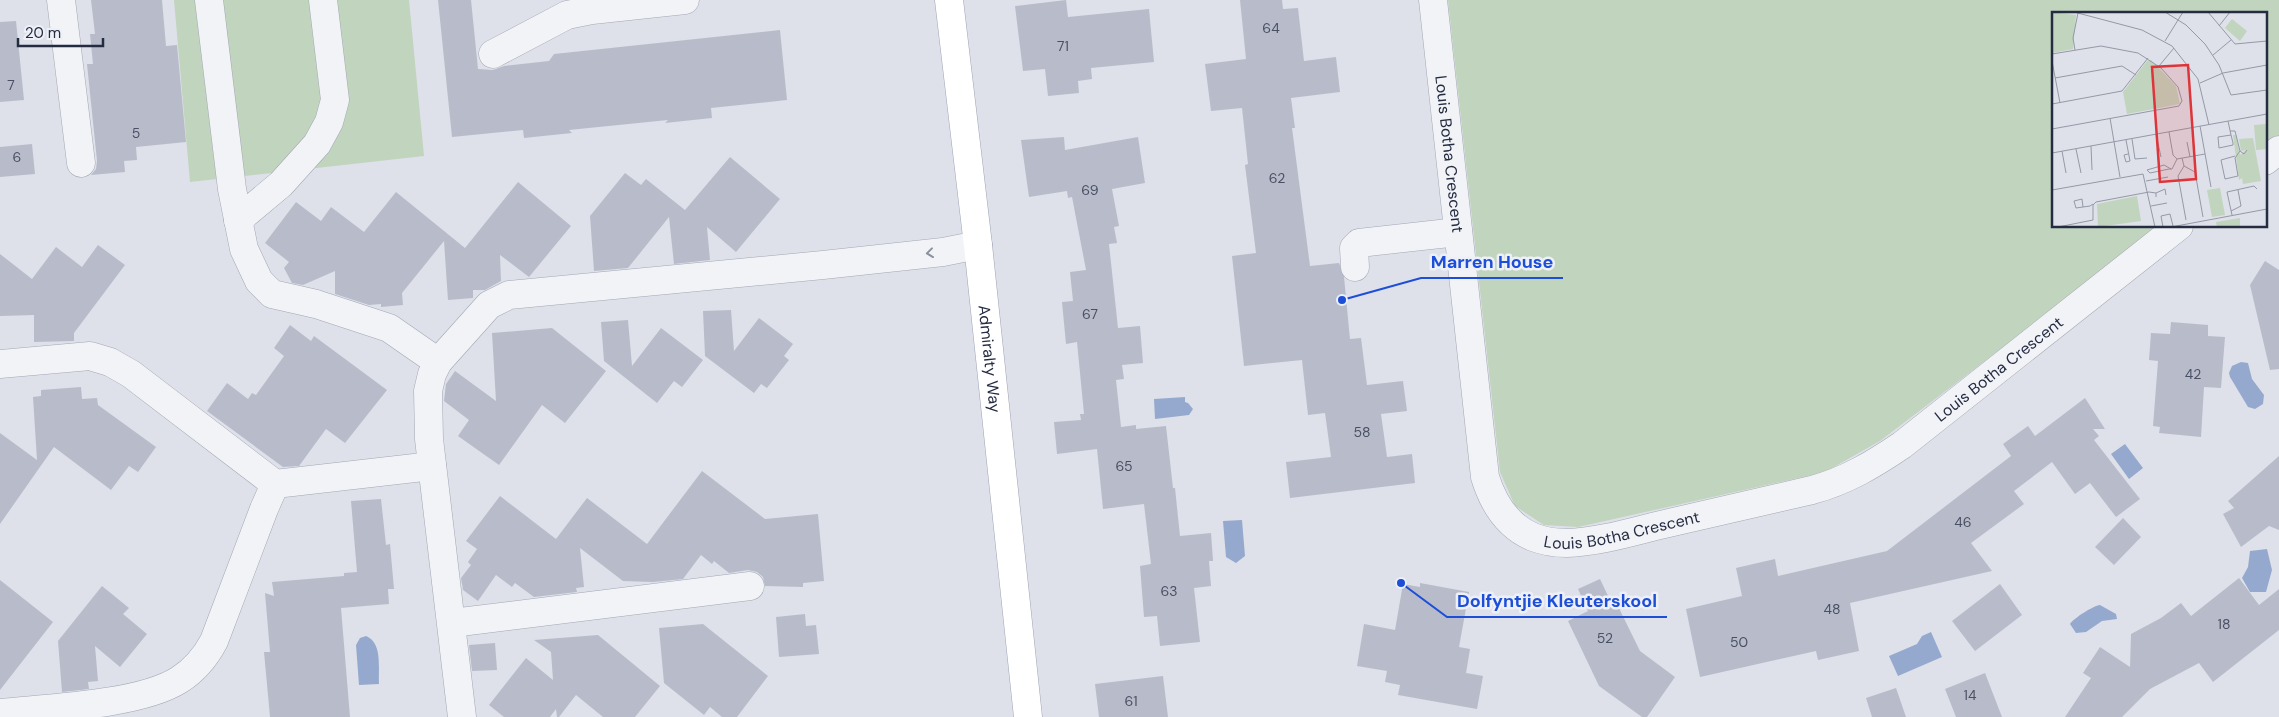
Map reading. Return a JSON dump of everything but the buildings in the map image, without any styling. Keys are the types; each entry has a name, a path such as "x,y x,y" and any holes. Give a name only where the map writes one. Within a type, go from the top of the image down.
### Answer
{"main road":[{"name":"Admiralty Way","path":"949,0 978,245 1028,717"}],"street":[{"path":"61,0 81,163"},
{"path":"209,0 232,189 244,249 259,281 272,294 316,304 389,328 438,362"},
{"path":"238,220 281,184 317,144 329,122 335,100 323,0"},
{"path":"493,54 549,23 590,5 685,0"},
{"name":"Louis Botha Crescent","path":"1433,0 1485,477 1489,492 1499,511 1532,536 1550,542 1567,543 1619,535 1812,490 1857,474 1902,445 2176,228"},
{"path":"2266,161 2279,150"},
{"path":"1355,267 1354,248 1359,243 1458,232"},
{"path":"462,717 432,466 427,402 432,374 438,362 489,305 509,295 823,266 943,252 978,245"},
{"path":"0,364 90,356 110,362 131,374 275,484 432,466"},
{"path":"0,713 113,700 148,693 172,684 188,674 204,658 214,641 275,484"},
{"path":"452,623 750,586"}],"green space":[{"path":"174,0 409,0 424,156 190,182"},
{"path":"1448,0 2279,0 2279,137 2266,146 2266,12 2052,12 2052,228 2159,228 1880,441 1825,472 1578,527 1544,525 1515,506 1500,472"}],"water":[{"path":"2241,362 2248,363 2252,379 2264,395 2263,404 2255,409 2248,407 2230,377 2229,373 2232,366"},
{"path":"1185,397 1185,402 1193,409 1189,415 1155,419 1154,399"},
{"path":"2125,444 2143,468 2129,479 2111,454"},
{"path":"1242,520 1245,556 1236,563 1226,557 1223,521"},
{"path":"2267,549 2272,570 2266,592 2250,592 2242,578 2248,567 2250,551"},
{"path":"2100,605 2116,614 2117,619 2102,621 2086,632 2076,633 2070,624 2084,613"},
{"path":"1931,632 1942,657 1898,676 1889,656 1917,644 1922,636"},
{"path":"366,636 375,644 377,650 379,684 359,685 356,645 360,638"}],"place":[{"name":"Marren House","path":"1342,300"},
{"name":"Dolfyntjie Kleuterskool","path":"1401,583"}]}
